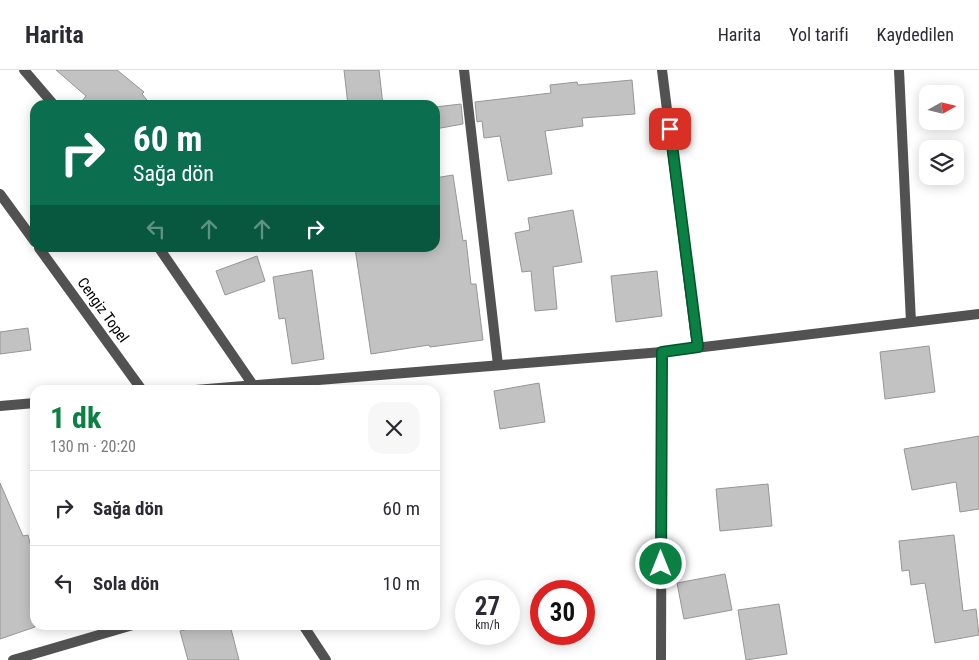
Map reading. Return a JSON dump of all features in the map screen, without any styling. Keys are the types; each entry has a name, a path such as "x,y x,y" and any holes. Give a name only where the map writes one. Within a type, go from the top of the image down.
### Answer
{"street":[{"path":"24,70 50,100"},
{"path":"464,70 498,365"},
{"path":"662,70 698,347"},
{"path":"899,70 911,322"},
{"path":"0,194 30,235"},
{"name":"Cengiz Topel","path":"42,252 138,385"},
{"path":"162,252 253,385 662,352 979,314"},
{"path":"661,660 662,352"},
{"path":"0,406 30,403"},
{"path":"13,660 116,630"},
{"path":"306,630 326,660"}],"building":[{"path":"56,70 117,70 144,92 142,94 147,100 83,100 86,96"},
{"path":"344,70 379,70 382,100 347,100"},
{"path":"632,80 635,114 582,118 583,126 545,131 552,174 508,181 500,136 484,138 482,121 477,122 475,102 551,93 550,85 577,82 578,85"},
{"path":"461,104 463,124 440,128 440,106"},
{"path":"453,175 463,241 466,240 471,284 476,284 483,340 430,347 429,345 371,354 356,252 440,252 440,177"},
{"path":"573,210 582,262 553,267 557,309 535,311 531,271 522,272 515,233 530,230 528,218"},
{"path":"257,256 265,281 225,295 216,271"},
{"path":"312,270 324,359 292,364 285,318 279,319 273,277"},
{"path":"657,271 662,316 616,322 611,276"},
{"path":"28,328 31,350 0,354 0,332"},
{"path":"929,346 935,392 885,399 880,352"},
{"path":"539,383 545,422 500,429 494,391"},
{"path":"979,436 979,509 960,512 956,482 912,490 904,449"},
{"path":"0,483 23,536 28,535 30,543 30,629 0,639"},
{"path":"768,484 772,526 720,531 716,489"},
{"path":"954,535 963,611 976,609 979,635 935,643 925,583 911,585 909,570 902,571 899,541"},
{"path":"725,574 732,610 684,619 677,583"},
{"path":"779,604 787,654 746,660 738,610"},
{"path":"231,630 239,660 188,660 180,631"}],"route":[{"path":"661,564 662,352 698,347 670,129"}]}
